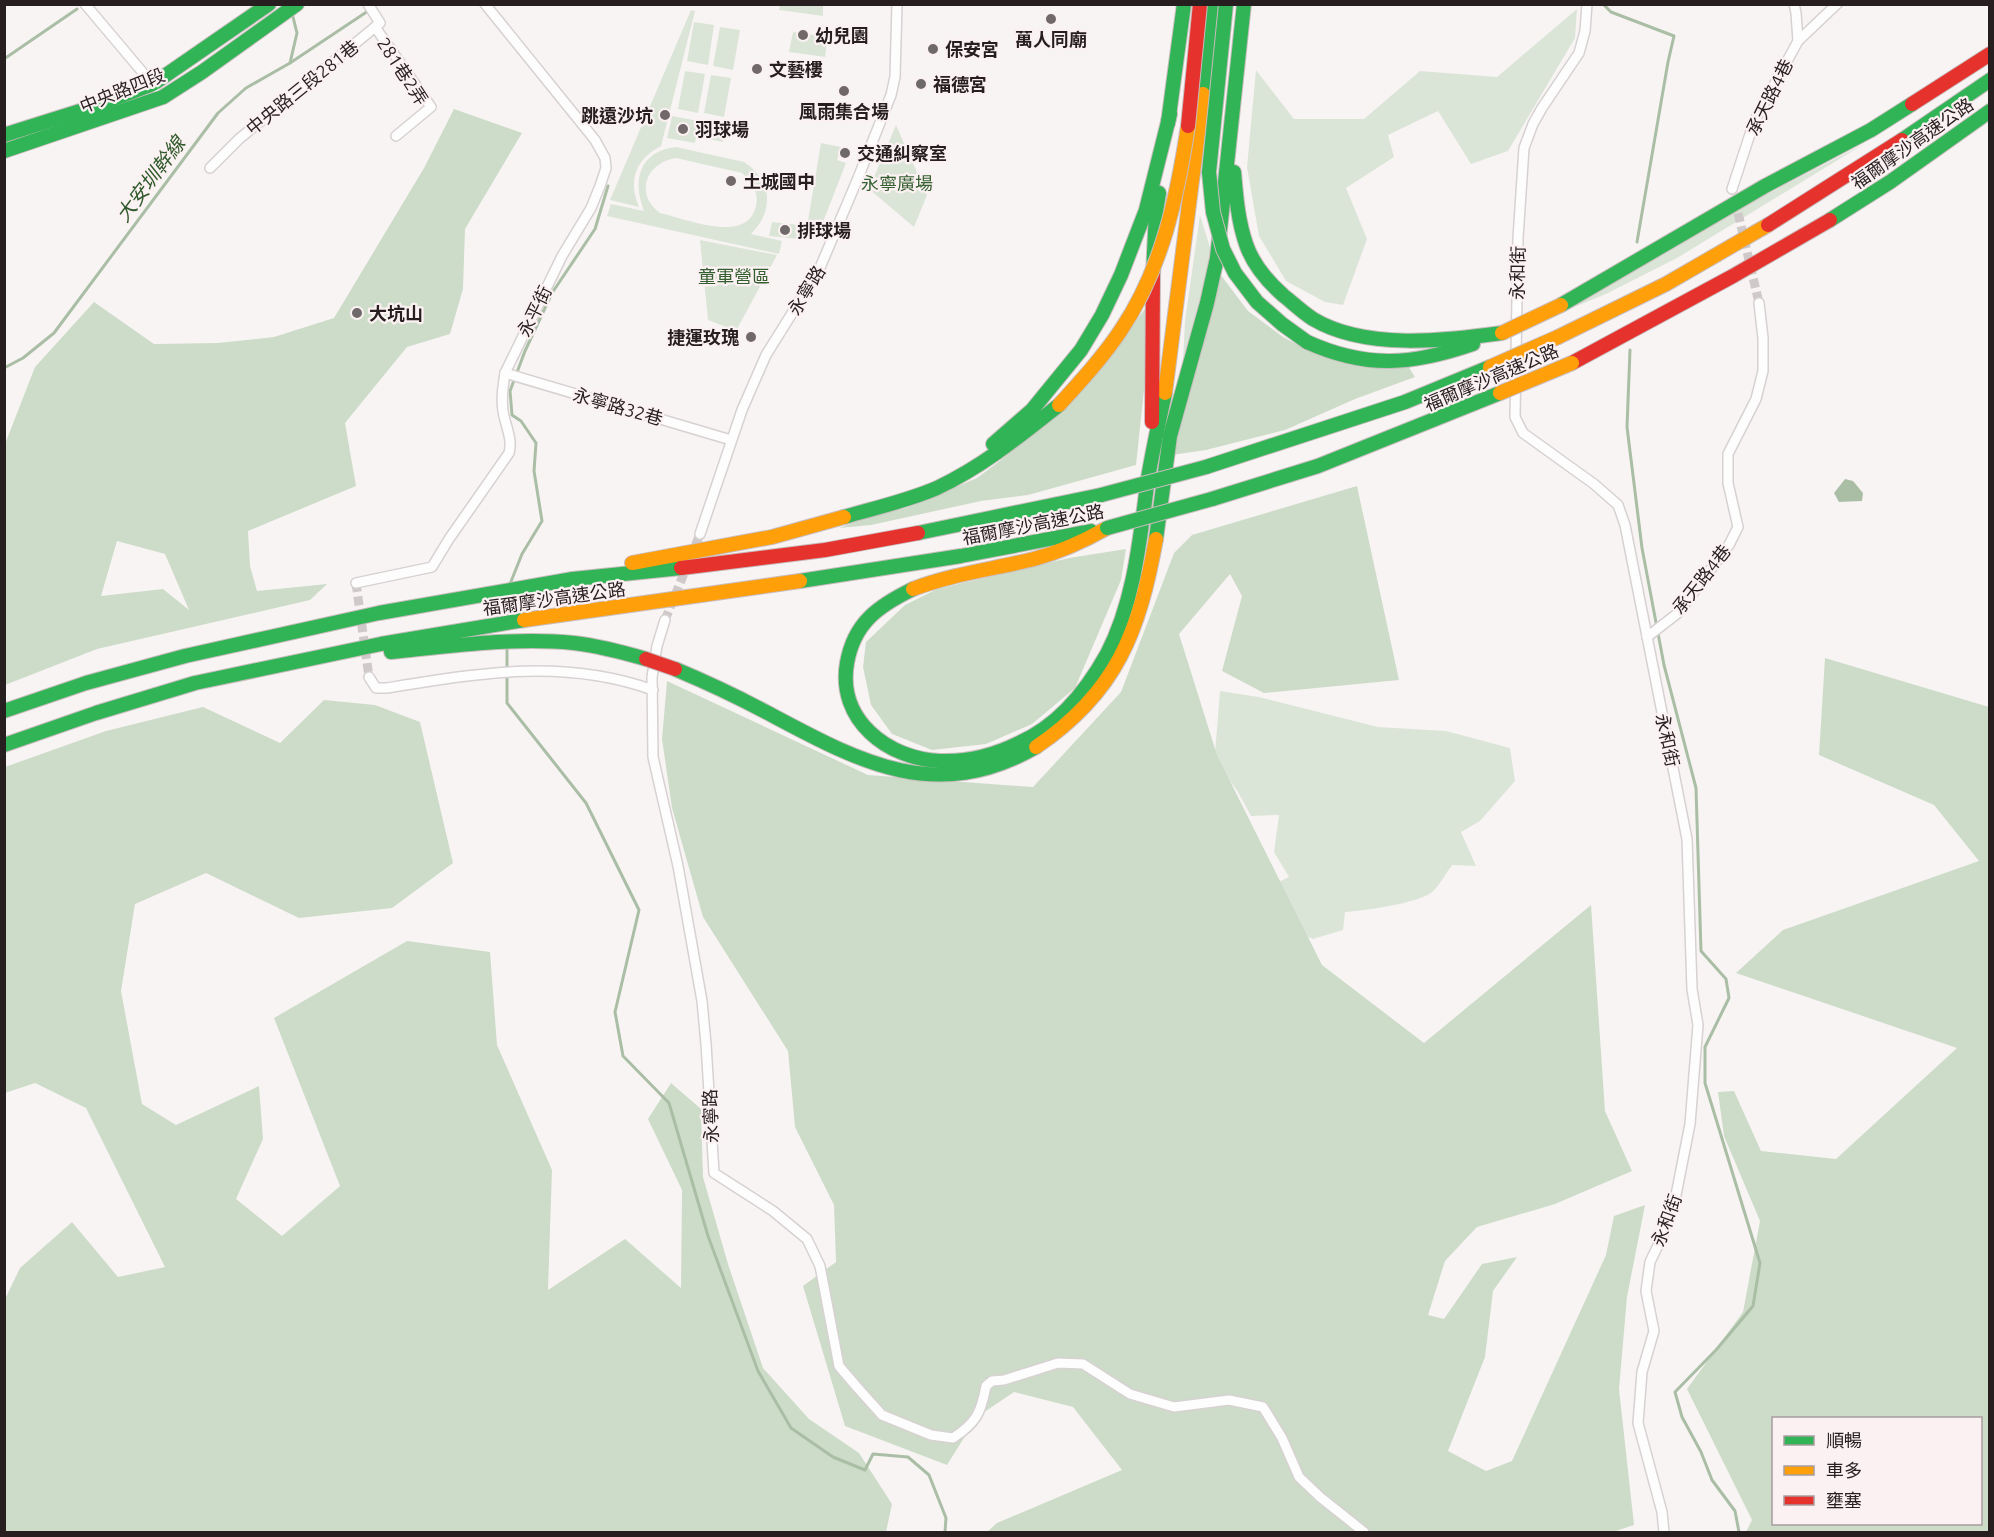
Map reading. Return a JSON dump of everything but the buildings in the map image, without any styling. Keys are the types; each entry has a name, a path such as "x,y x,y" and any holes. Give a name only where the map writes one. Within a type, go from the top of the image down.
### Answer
{"main road":[{"path":"1153,447 1152,304 1156,224 1184,4"},
{"path":"573,579 618,566 772,537 906,499 936,488 968,472 1003,449 1059,405 1109,348 1129,318 1157,260 1180,182 1187,139 1200,4"},
{"path":"195,683 382,652 506,642 562,642 606,648 675,669 746,702 839,752 898,771 946,775 989,769 1009,762 1050,739 1083,710 1120,659 1132,633 1156,540 1170,437 1174,381 1213,29 1213,4"},
{"path":"1107,528 1078,545 1034,559 937,580 898,596 872,614 857,632 848,655 844,677 849,702 860,723 878,742 898,753 927,761 950,762 982,757 1008,749 1038,732 1064,712 1108,651 1128,598 1140,541 1153,447 1169,368 1218,4"},
{"path":"1226,4 1209,172 1213,212 1223,249 1235,273 1257,302 1282,324 1307,342 1341,356 1378,363 1414,361 1449,353 1502,333 1562,305 1766,186 1871,130 1989,54"},
{"path":"1170,437 1208,301 1217,258 1244,4"},
{"name":"中央路四段","path":"4,135 153,84 268,5"},
{"name":"中央路四段","path":"4,152 163,97 291,9"},
{"name":"福爾摩沙高速公路","path":"4,711 86,682 185,656 379,613 573,579 718,564 825,549 971,523 1101,495 1206,467 1405,402 1558,337 1679,276 1772,222 1941,115 1989,80"},
{"name":"福爾摩沙高速公路","path":"4,745 96,713 195,683 381,644 506,622 850,574 961,556 1107,528 1318,466 1572,363 1693,300 1812,232 1888,183 1989,111"},
{"path":"880,506 951,472 991,446 1032,410 1081,350 1102,315 1121,275 1142,220 1170,114"},
{"path":"1231,127 1236,205 1246,246 1262,272 1281,293 1311,318 1347,333 1380,340 1413,342 1502,333"}],"street":[{"path":"85,4 163,97"},
{"name":"中央路三段281巷","path":"210,168 239,139 380,23 368,4"},
{"name":"永平街","path":"356,583 432,567 509,453 511,445 503,412 502,390 505,373 562,256 591,208 606,168 605,158 595,140 485,4"},
{"name":"永寧路","path":"700,534 742,410 766,355 819,270 886,106 895,77 897,4"},
{"name":"永和街","path":"1587,4 1585,31 1579,53 1542,108 1524,148 1518,238 1515,417 1524,433 1594,484 1618,505 1625,525 1649,635 1687,839 1692,989 1698,1025 1690,1124 1676,1195 1663,1235 1650,1262 1646,1291 1654,1331 1642,1372 1638,1424 1662,1512 1664,1533"},
{"name":"承天路4巷","path":"1732,189 1754,122 1798,40 1794,4"},
{"path":"1798,40 1838,4"},
{"name":"281巷2弄","path":"375,27 431,107 396,136"},
{"name":"承天路4巷","path":"1649,635 1678,613 1729,545 1738,527 1728,483 1728,454 1756,399 1763,371 1763,338 1759,303"},
{"name":"永寧路32巷","path":"505,373 731,440"},
{"name":"永寧路","path":"665,620 657,646 652,677 653,757 678,866 702,1001 714,1173 773,1211 807,1239 820,1266 835,1336 838,1366 882,1415 931,1435 953,1438 971,1426 982,1407 986,1386 992,1381 1004,1380 1058,1363 1083,1364 1130,1394 1174,1407 1229,1400 1263,1407 1282,1438 1299,1478 1364,1533"},
{"path":"369,677 376,688 387,688 513,670 553,670 625,680 653,690"}],"green space":[{"path":"780,5 823,5 823,16 779,10"},
{"path":"1577,9 1575,38 1508,151 1471,164 1438,111 1388,135 1394,157 1346,188 1367,239 1343,305 1325,302 1286,281 1259,236 1247,167 1256,70 1294,119 1364,119 1420,71 1497,77"},
{"path":"691,10 695,11 661,146 645,158 636,172 634,188 639,207 610,200"},
{"path":"694,22 714,25 708,65 687,61"},
{"path":"720,27 740,30 733,70 713,66"},
{"path":"793,32 828,37 825,57 789,52"},
{"path":"685,71 705,74 698,113 678,109"},
{"path":"711,75 731,78 724,117 704,113"},
{"name":"羽球場","path":"672,116 699,121 695,143 667,138"},
{"path":"702,122 726,126 723,142 700,137"},
{"name":"永寧廣場","path":"896,125 927,195 914,227 869,189"},
{"path":"821,143 841,147 837,160 846,163 823,222 808,221"},
{"path":"1864,144 1677,258 1606,294 1538,322 1755,200"},
{"path":"676,147 744,162 754,170 765,187 767,206 764,216 751,234 782,241 779,254 607,216 611,204 644,211 639,189 642,169 646,161 654,154","holes":["676,158 742,173 754,188 757,201 750,218 741,224 729,227 700,224 660,213 647,197 647,180 651,173 657,166"]},
{"path":"1200,215 1212,254 1183,361 1185,321"},
{"name":"排球場","path":"772,222 800,225 799,239 769,236"},
{"name":"童軍營區","path":"700,240 777,255 736,331 708,320"},
{"path":"1220,691 1259,697 1378,727 1446,731 1510,748 1515,781 1480,821 1461,832 1476,866 1452,865 1432,892 1416,900 1345,912 1343,930 1313,939 1299,933 1212,913 1289,877 1274,852 1279,815 1251,816 1238,792 1222,770 1215,753"}],"shaded area":[{"path":"454,109 522,133 465,229 463,289 450,334 407,347 345,423 356,486 248,531 250,566 257,591 327,584 310,600 97,649 5,685 5,444 35,367 94,302 154,344 218,343 274,337 334,318 424,168","holes":["117,541 165,554 189,610 163,589 101,596"]},
{"path":"1220,274 1248,311 1283,337 1300,346 1408,366 1415,377 1355,399 1285,430 1206,450 1172,455"},
{"path":"1148,305 1145,381 1136,465 1028,495 981,501 871,525 839,528 871,516 906,508 977,478 1041,427 1113,351"},
{"path":"1845,479 1853,481 1863,493 1862,501 1839,502 1834,493"},
{"path":"1357,486 1399,680 1264,693 1222,671 1242,596 1230,574 1179,634 1217,755 1322,965 1424,1043 1591,905 1605,1111 1632,1171 1555,1204 1477,1227 1445,1261 1428,1315 1444,1319 1482,1264 1517,1257 1493,1291 1485,1357 1448,1451 1486,1471 1512,1461 1606,1255 1614,1216 1645,1205 1627,1297 1619,1389 1634,1525 1613,1532 987,1532 997,1523 1122,1470 1073,1407 1014,1392 977,1417 947,1465 845,1426 803,1286 836,1262 834,1205 795,1127 788,1051 703,917 672,808 662,739 667,681 868,775 1033,787 1121,692 1174,553 1192,535"},
{"path":"1126,549 1121,580 1075,688 1032,724 986,744 932,750 892,734 871,705 863,667 866,642 905,605 937,589 1069,558"},
{"path":"1825,658 1989,707 1989,1532 1746,1532 1752,1520 1687,1389 1743,1312 1760,1221 1724,1136 1718,1092 1734,1091 1761,1151 1836,1159 1957,1048 1736,973 1783,930 1979,861 1934,805 1819,755"},
{"path":"324,700 375,705 420,722 453,863 392,908 299,918 206,873 135,904 121,991 142,1104 176,1125 259,1086 263,1139 236,1199 282,1236 340,1186 274,1018 407,941 490,952 497,1045 552,1170 548,1290 625,1239 681,1288 682,1190 648,1119 671,1083 701,1109 703,1177 728,1264 763,1368 809,1419 859,1453 892,1504 886,1532 5,1532 5,1299 20,1268 72,1222 118,1277 165,1267 86,1108 35,1083 5,1093 5,767 106,731 203,707 280,743"}],"waterway":[{"path":"1603,4 1611,12 1674,36 1637,242"},
{"path":"4,59 77,9"},
{"path":"290,63 368,11"},
{"name":"大安圳幹線","path":"4,368 23,358 54,333 218,113 246,88 290,63 297,33 292,13"},
{"path":"510,584 522,554 542,521 534,471 536,443 521,421 512,415 510,391 525,351 552,293 595,229 608,186"},
{"path":"1630,350 1627,427 1642,548 1664,665 1696,788 1701,951 1726,979 1729,998 1705,1047 1705,1083 1760,1263 1753,1306 1716,1350 1675,1392 1682,1417 1701,1452 1712,1480 1735,1511 1739,1532"},
{"path":"506,596 506,616"},
{"path":"507,647 507,703 586,803 639,910 615,1012 623,1056 669,1103 708,1236 758,1371 791,1428 833,1457 865,1470 873,1454 908,1457 929,1475 946,1518 945,1532"}],"tunnel":[{"path":"1735,200 1759,303"},
{"path":"665,620 700,534"},
{"path":"356,583 369,677"}],"traffic: fast":[{"path":"4,135 93,107 153,84 269,4"},
{"path":"4,151 163,97 297,4"},
{"path":"1168,123 1184,4"},
{"path":"1203,94 1213,4"},
{"path":"1226,4 1209,172 1213,212 1223,249 1235,273 1257,302 1307,342"},
{"path":"1156,539 1170,436 1207,303 1217,258 1244,4"},
{"path":"1902,140 1990,80"},
{"path":"1561,305 1765,186 1871,130 1912,104"},
{"path":"1830,220 1890,182 1990,111"},
{"path":"993,444 1032,410 1081,350 1102,315 1121,275 1146,210 1170,114"},
{"path":"1234,172 1241,226 1253,259 1272,285 1313,319 1334,329 1356,335 1405,341 1455,339 1502,333"},
{"path":"1153,275 1159,193"},
{"path":"1307,342 1350,357 1390,361 1430,356 1473,344"},
{"path":"1206,467 1405,402 1490,367"},
{"path":"913,589 889,602 870,617 855,637 850,649 846,683 850,702 858,719 870,733 902,753 921,759 950,761 971,759 1000,751 1033,736 1059,717 1081,693 1107,654 1124,612 1135,568 1148,478 1165,393"},
{"path":"1212,499 1318,466 1500,393"},
{"path":"844,517 914,497 954,480 1000,450 1059,405"},
{"path":"1101,495 1206,467"},
{"path":"918,533 1101,495"},
{"path":"1107,528 1212,499"},
{"path":"800,581 961,556 1091,531"},
{"path":"4,711 86,683 185,656 379,613 573,579 681,568"},
{"path":"4,745 96,713 195,683 381,644 524,620"},
{"path":"391,652 482,643 551,641 592,646 646,659"},
{"path":"675,669 833,746 865,760 898,770 930,774 964,773 999,764 1036,747"}],"traffic: slow":[{"path":"1165,393 1203,94"},
{"path":"1059,405 1092,369 1114,340 1147,283 1173,206 1188,126"},
{"path":"1558,337 1666,284 1768,225"},
{"path":"1502,333 1561,305"},
{"path":"1490,367 1558,337"},
{"path":"1500,393 1572,363"},
{"path":"632,563 772,537 844,517"},
{"path":"913,589 1044,556 1072,546 1107,528"},
{"path":"1036,747 1064,726 1087,704 1105,682 1120,657 1141,603 1156,539"},
{"path":"524,620 800,581"}],"traffic: jam":[{"path":"1188,126 1200,4"},
{"path":"1912,104 1990,54"},
{"path":"1768,225 1902,140"},
{"path":"1572,363 1733,276 1830,220"},
{"path":"1152,422 1153,275"},
{"path":"681,568 825,550 918,533"},
{"path":"646,659 675,669"}],"place":[{"name":"萬人同廟","path":"1051,19"},
{"name":"幼兒園","path":"803,35"},
{"name":"保安宮","path":"933,49"},
{"name":"文藝樓","path":"757,69"},
{"name":"福德宮","path":"921,84"},
{"name":"風雨集合場","path":"844,91"},
{"name":"跳遠沙坑","path":"665,115"},
{"name":"羽球場","path":"683,129"},
{"name":"交通糾察室","path":"845,153"},
{"name":"土城國中","path":"731,181"},
{"name":"排球場","path":"785,230"},
{"name":"大坑山","path":"357,313"},
{"name":"捷運玫瑰","path":"751,337"}]}
